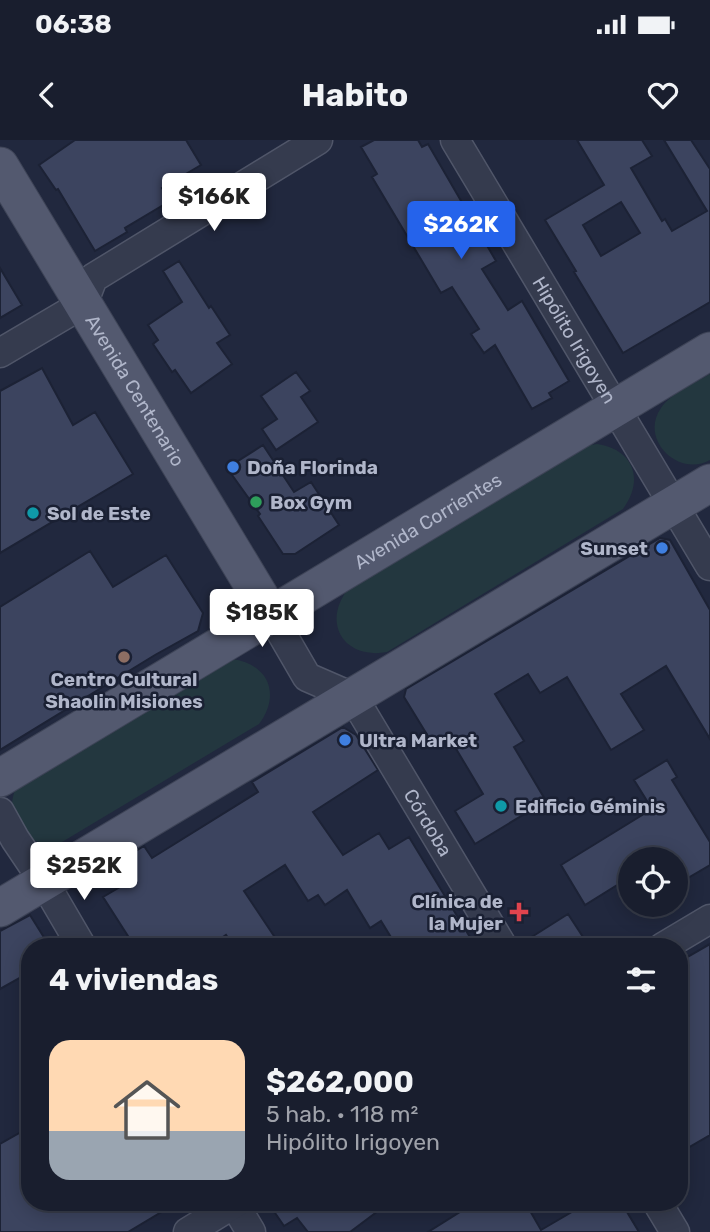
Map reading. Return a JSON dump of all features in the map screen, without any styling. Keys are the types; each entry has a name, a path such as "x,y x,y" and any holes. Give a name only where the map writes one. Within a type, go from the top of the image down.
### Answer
{"main road":[{"name":"Avenida Centenario","path":"0,166 271,615"},
{"name":"Avenida Corrientes","path":"0,778 710,351"},
{"path":"0,908 710,483"}],"street":[{"path":"0,353 83,304 93,278 318,140"},
{"name":"Hipólito Irigoyen","path":"455,140 710,566"},
{"path":"271,615 307,677 353,697"},
{"name":"Córdoba","path":"353,697 498,938"},
{"path":"0,812 77,938"},
{"path":"678,938 710,919"},
{"path":"188,1232 222,1211"},
{"path":"239,1211 251,1232"},
{"path":"662,1211 675,1232"}],"shaded area":[{"path":"710,374 710,460 686,464 675,460 658,443 655,420 661,408 671,398"},
{"path":"597,444 619,452 632,467 633,487 623,509 387,652 359,650 349,645 342,637 337,626 337,615 340,602 348,589 584,446"},
{"path":"232,659 255,667 268,683 269,702 259,724 62,842 38,842 20,831 12,813 15,790"}],"building":[{"path":"75,140 186,140 201,165 162,188 170,201 125,228 127,232 95,251 58,189 56,190 39,165"},
{"path":"374,140 418,140 422,147 428,144 496,261 482,269 508,310 522,301 569,381 549,393 552,398 532,409 495,345 484,353 471,334 479,329 452,287 441,293 372,177 377,174 361,147"},
{"path":"577,140 642,140 652,156 631,168 662,221 665,219 672,231 707,211 664,140 691,140 710,169 710,302 623,353 545,220 604,185","holes":["621,202 640,233 601,256 583,225"]},
{"path":"179,261 230,335 217,343 232,364 191,393 175,370 172,372 153,344 158,340 148,325 182,302 163,271"},
{"path":"0,268 22,305 0,318"},
{"name":"Sol de Este","path":"42,368 73,425 95,412 133,474 0,553 0,391"},
{"path":"296,372 310,391 301,397 318,422 276,450 262,429 277,419 261,396"},
{"path":"263,445 294,492 311,482 339,525 295,554 283,554 258,516 260,514 227,468"},
{"path":"660,538 670,540 710,610 710,739 666,666 621,694 644,730 611,750 567,677 540,693 528,674 495,694 524,741 514,747 546,801 475,844 455,811 483,794 449,737 434,746 404,697 406,689"},
{"path":"90,551 113,587 166,555 203,613 198,631 0,750 0,607"},
{"path":"343,727 356,735 378,770 313,812 343,855 379,833 389,849 409,837 471,938 391,938 381,921 370,928 347,890 325,905 318,895 308,901 285,865 244,891 275,938 228,938 226,935 222,938 129,938 103,897 120,887 108,868 144,846 152,858 258,792 252,782"},
{"path":"667,760 677,777 672,780 710,842 710,865 688,878 688,847 618,847 618,884 585,905 561,865 652,809 634,780"},
{"path":"568,914 583,937 581,938 530,938"},
{"path":"30,915 44,938 21,938 21,977 0,989 0,931"},
{"path":"710,944 710,1135 688,1148 688,957"},
{"path":"21,1132 21,1211 163,1211 128,1232 0,1232 0,1144"},
{"path":"274,1211 378,1211 350,1232 308,1232 297,1218 284,1226"},
{"path":"462,1211 530,1211 541,1230 574,1211 626,1211 639,1232 428,1232"}],"place":[{"name":"Doña Florinda","path":"233,467"},
{"name":"Box Gym","path":"256,502"},
{"name":"Sol de Este","path":"33,513"},
{"name":"Sunset","path":"662,548"},
{"name":"Centro Cultural Shaolin Misiones","path":"124,657"},
{"name":"Ultra Market","path":"345,740"},
{"name":"Edificio Géminis","path":"501,806"},
{"name":"Clínica de la Mujer","path":"519,912"}]}
